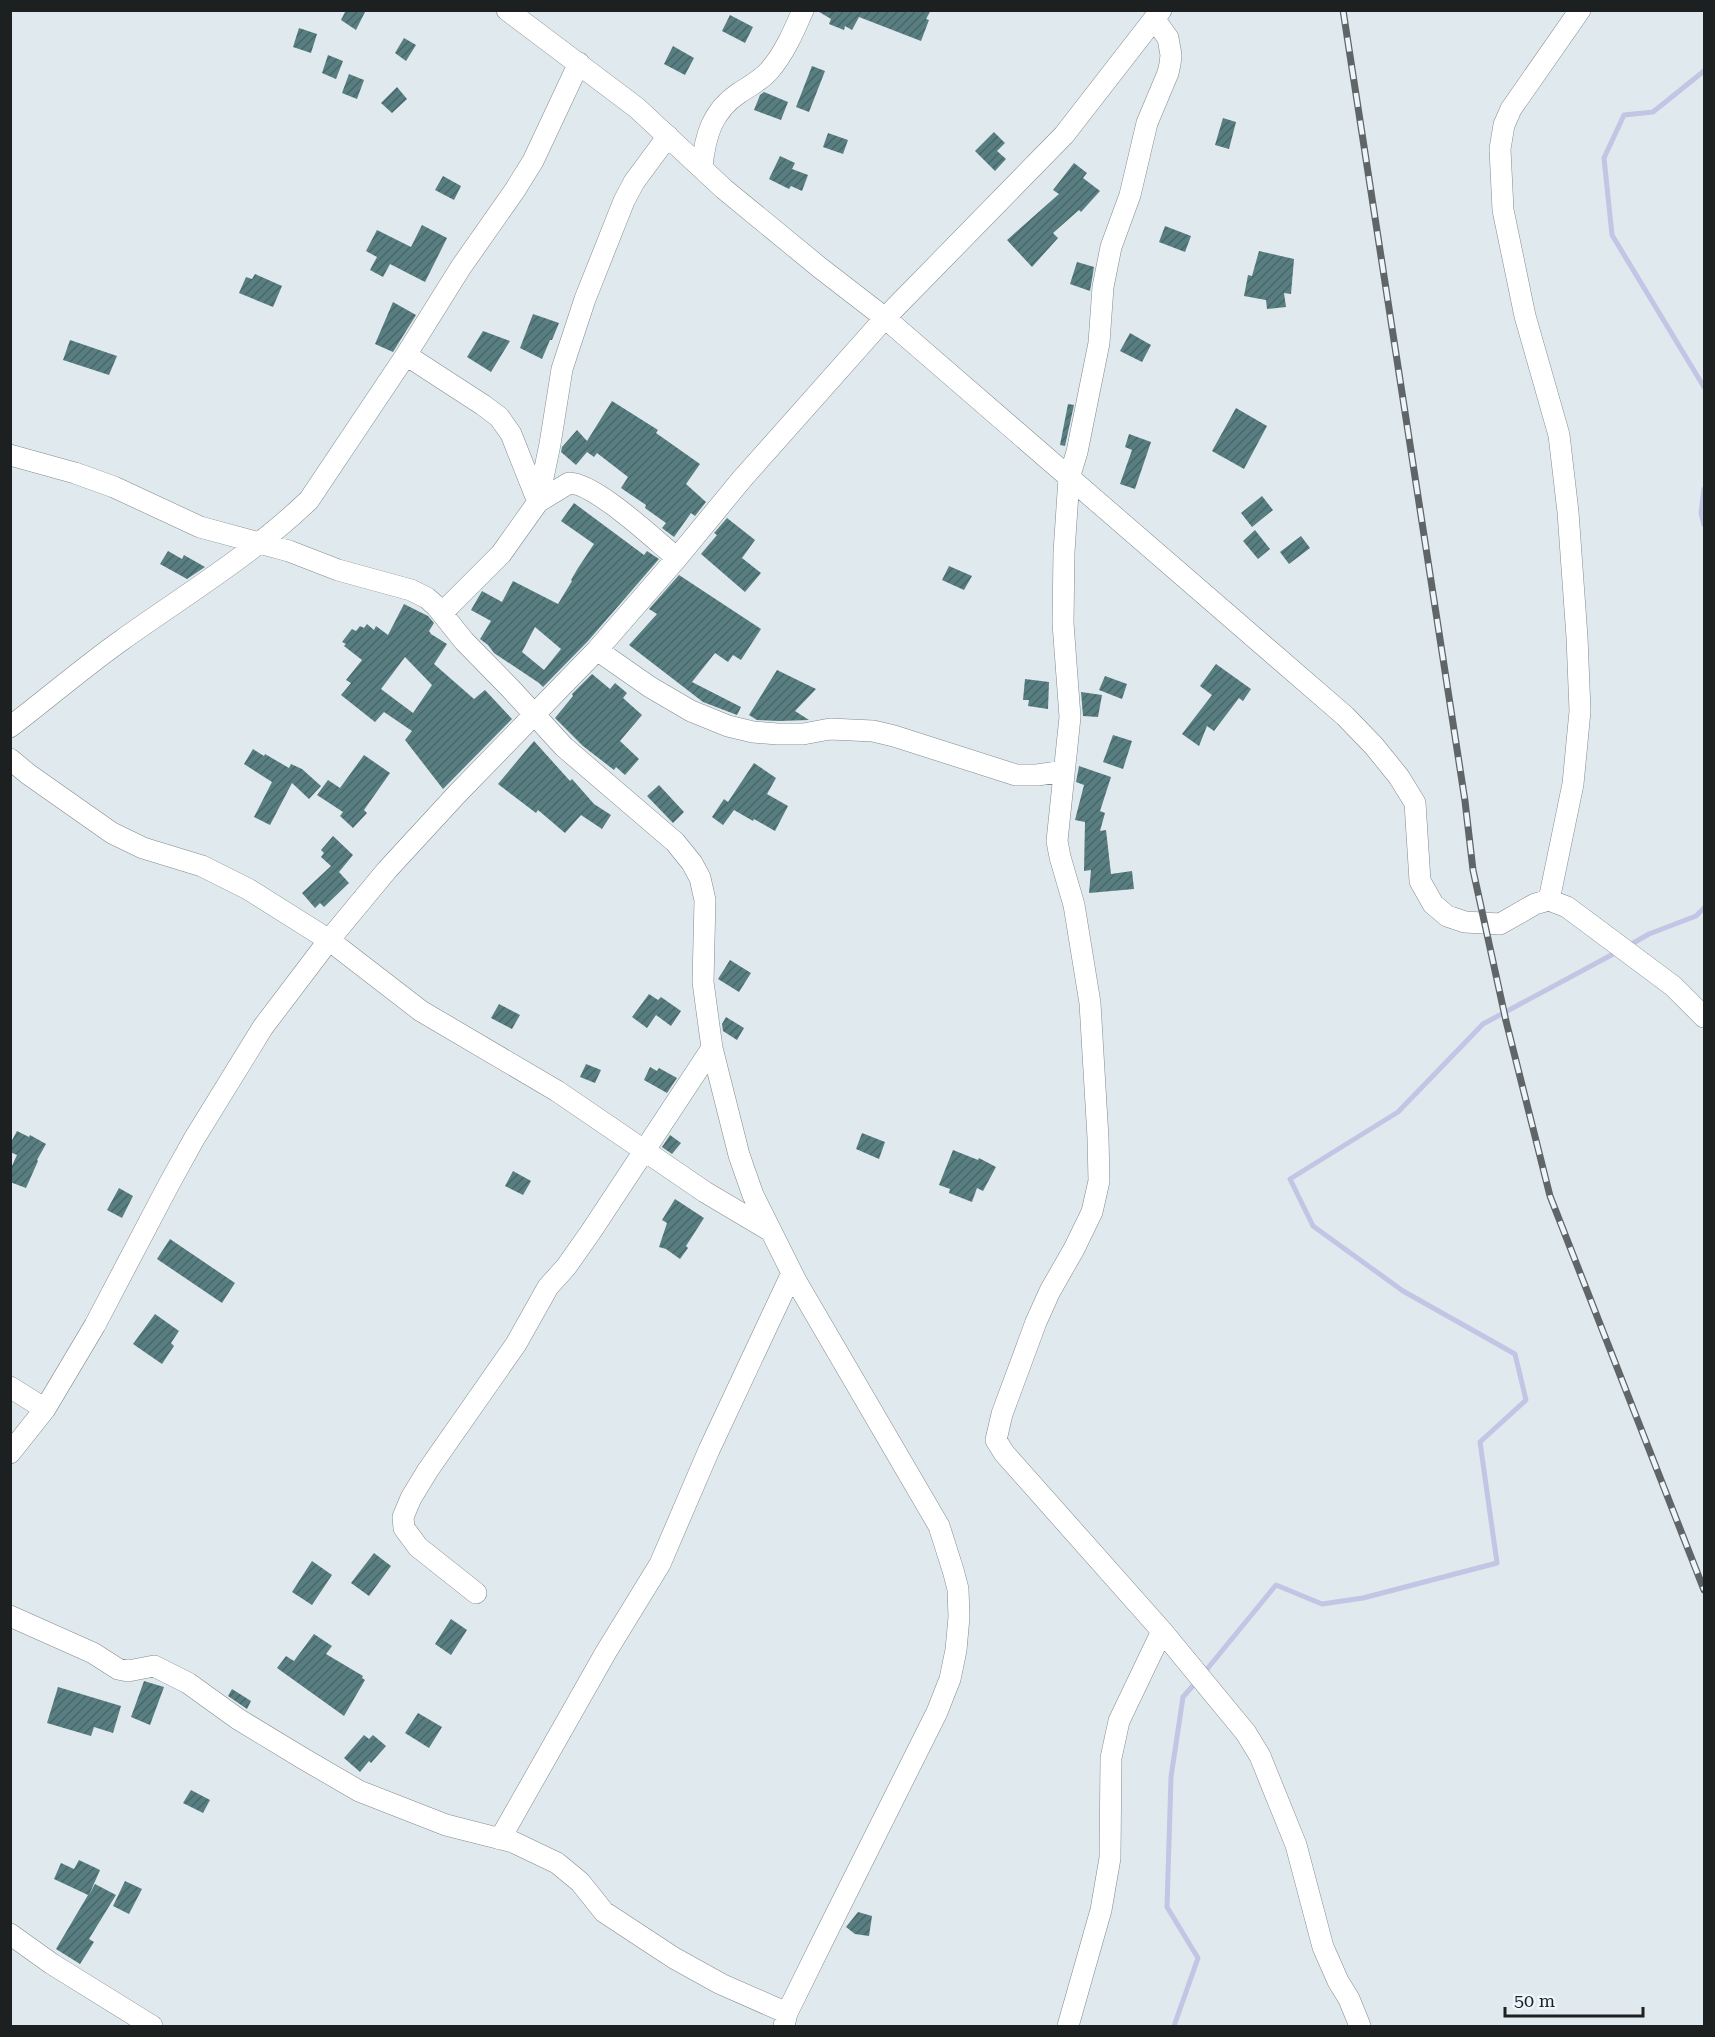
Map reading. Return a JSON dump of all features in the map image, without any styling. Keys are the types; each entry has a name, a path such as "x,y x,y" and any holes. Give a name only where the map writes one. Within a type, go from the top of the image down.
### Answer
{"street":[{"path":"507,10 637,108 724,189 885,318 1345,716 1374,746 1399,777 1415,803 1420,881 1433,904 1447,916 1465,922 1500,924 1535,904 1549,900 1567,907 1673,986 1704,1017"},
{"path":"702,167 705,143 715,116 731,99 769,71 780,55 803,10"},
{"path":"1549,900 1573,784 1580,711 1577,637 1568,512 1558,435 1515,270 1503,210 1500,149 1504,125 1511,109 1580,10"},
{"path":"10,1453 45,1409 101,1316 194,1139 263,1028 329,940 402,853 597,650 742,479 885,318 1064,135 1158,15 1168,38 1170,64 1147,123 1130,195 1112,247 1103,287 1099,344 1069,478 1064,552 1063,623 1070,717 1057,841 1074,905 1090,1004 1099,1181 1092,1212 1036,1322 1002,1414 996,1440 1004,1453 1162,1631 1246,1733 1260,1756 1296,1845 1323,1947 1360,2026"},
{"path":"10,727 120,641 258,543 309,500 461,267 515,190 532,161 579,63"},
{"path":"538,502 562,369 585,299 624,201 634,182 668,136"},
{"path":"405,355 500,417 511,434 538,502"},
{"path":"10,455 105,483 200,528 289,551 338,570 411,590 427,598 464,641 564,747 682,849 700,878 705,900 703,982 712,1048 740,1155 753,1194 792,1273 939,1526 958,1589 959,1617 950,1679 937,1712 786,2020 674,1958 604,1912 580,1882 557,1863 513,1842 446,1826 359,1791 238,1719 188,1683 154,1666 128,1671 118,1669 93,1653 10,1616"},
{"path":"442,613 501,554 538,502 569,483 583,486 613,506 677,558"},
{"path":"597,650 691,711 728,726 753,732 778,734 803,734 830,729 861,730 894,736 1016,775 1064,771"},
{"path":"10,759 112,833 143,849 202,866 224,876 329,940 421,1011 557,1091 643,1151 769,1230"},
{"path":"476,1593 418,1547 404,1528 403,1517 411,1498 516,1344 548,1287 566,1267 590,1233 712,1048"},
{"path":"500,1839 606,1652 660,1564 709,1449 792,1273"},
{"path":"10,1387 45,1409"},
{"path":"1068,2026 1101,1910 1110,1858 1111,1758 1119,1721 1162,1631"},
{"path":"10,1934 52,1964 152,2026"}],"building":[{"path":"346,10 366,10 356,30 341,20"},
{"path":"816,10 931,10 926,19 929,20 921,41 859,17 852,30 845,26 844,30 829,24 831,19"},
{"path":"730,15 753,27 745,43 722,31"},
{"path":"299,28 317,34 311,53 293,47"},
{"path":"404,38 416,45 406,61 395,53"},
{"path":"673,46 694,58 685,75 664,64"},
{"path":"328,55 343,61 336,79 322,73"},
{"path":"812,66 825,71 809,112 796,107"},
{"path":"349,74 364,80 357,99 342,93"},
{"path":"397,87 407,99 392,113 381,103"},
{"path":"764,92 788,102 781,120 754,110 760,95"},
{"path":"1223,118 1236,122 1229,149 1215,145"},
{"path":"994,132 1005,143 997,151 1006,159 995,171 975,151"},
{"path":"828,133 848,140 843,154 823,147"},
{"path":"780,156 795,163 792,169 808,175 802,191 791,186 789,189 769,179"},
{"path":"1074,163 1087,173 1083,178 1100,191 1081,212 1079,210 1053,233 1058,238 1032,267 1007,240 1059,194 1053,190"},
{"path":"443,176 461,186 454,200 435,190"},
{"path":"422,225 447,238 425,282 390,264 383,277 370,270 377,257 366,251 377,230 411,247"},
{"path":"1165,226 1191,236 1185,252 1159,242"},
{"path":"1259,251 1294,259 1291,294 1284,293 1286,307 1267,309 1266,300 1244,296 1248,275 1252,276"},
{"path":"1077,262 1094,267 1090,291 1070,284"},
{"path":"255,274 282,286 273,307 239,293 246,277 252,279"},
{"path":"393,302 416,315 393,352 375,344"},
{"path":"533,314 559,323 542,359 520,348"},
{"path":"483,331 510,341 491,372 467,357"},
{"path":"1130,333 1151,345 1142,362 1120,351"},
{"path":"70,340 117,356 109,375 63,360"},
{"path":"612,401 658,430 656,433 700,464 686,484 706,502 695,516 691,513 674,537 662,528 666,523 645,508 646,505 621,488 628,477 597,453 594,457 587,452 576,465 561,452 562,447 577,430 587,441"},
{"path":"1068,404 1074,405 1065,446 1060,445"},
{"path":"1236,408 1267,426 1244,469 1212,451"},
{"path":"1129,434 1151,442 1135,489 1120,484 1132,450 1125,447"},
{"path":"1262,496 1273,510 1252,527 1241,513"},
{"path":"574,503 644,555 647,551 659,559 588,641 543,687 494,653 480,639 491,621 471,610 482,591 502,602 513,581 558,604 594,544 561,521","holes":["535,627 561,649 544,670 522,652"]},
{"path":"727,518 755,540 742,558 761,573 745,592 701,554 717,535 714,533"},
{"path":"1255,530 1270,549 1258,559 1243,541"},
{"path":"1301,536 1310,548 1289,564 1280,552"},
{"path":"168,551 182,559 184,555 205,567 187,579 160,564"},
{"path":"949,566 972,576 964,590 942,580"},
{"path":"679,575 761,629 741,660 733,655 728,662 715,653 692,682 741,707 737,715 703,702 629,645 657,614 649,609"},
{"path":"404,604 428,616 434,623 429,631 431,634 447,644 434,664 474,699 485,690 512,719 443,789 405,740 412,731 384,712 375,722 341,695 351,683 346,680 362,660 342,642 352,629 356,631 360,626 364,628 367,624 374,630 376,626 388,635","holes":["405,657 432,685 413,713 381,689"]},
{"path":"1216,664 1251,689 1243,701 1239,698 1214,731 1207,726 1199,746 1182,734 1212,695 1200,686"},
{"path":"777,670 816,689 795,711 809,720 757,720 749,715"},
{"path":"592,674 610,689 615,683 627,693 623,698 642,715 620,741 639,759 625,775 616,767 614,770 583,746 555,718 573,696 572,694"},
{"path":"1105,676 1127,684 1122,699 1099,690"},
{"path":"1025,679 1049,682 1048,709 1028,706 1029,700 1023,700"},
{"path":"1081,692 1102,695 1098,717 1083,716"},
{"path":"1113,735 1132,741 1123,769 1103,762"},
{"path":"534,741 570,781 572,779 594,804 611,815 602,829 581,815 565,833 538,810 536,813 498,784"},
{"path":"253,749 289,768 291,764 302,769 321,786 309,799 292,783 270,825 254,817 272,782 244,764"},
{"path":"364,755 390,773 364,810 367,813 353,828 340,816 343,812 317,795 328,780 340,788"},
{"path":"754,763 776,778 767,794 788,806 775,831 734,810 723,825 712,817 724,799 728,802"},
{"path":"1079,766 1111,777 1100,811 1105,813 1100,831 1106,830 1111,874 1132,871 1134,889 1089,893 1091,870 1084,871 1085,822 1075,820 1084,785 1076,782"},
{"path":"659,785 684,812 673,823 647,796"},
{"path":"333,836 353,855 339,872 349,883 324,907 320,903 315,908 302,893 331,866 321,857 324,853 321,850"},
{"path":"730,960 751,973 739,992 718,979"},
{"path":"649,994 658,1000 661,997 681,1011 671,1026 656,1015 647,1028 632,1017"},
{"path":"499,1004 520,1015 512,1029 491,1018"},
{"path":"726,1017 744,1028 737,1040 723,1031 722,1024"},
{"path":"586,1064 601,1070 595,1083 580,1077"},
{"path":"650,1067 657,1071 659,1068 677,1078 667,1093 644,1080"},
{"path":"17,1131 46,1144 26,1188 10,1182 10,1170 17,1155 10,1152 10,1144"},
{"path":"862,1133 885,1142 879,1159 856,1149"},
{"path":"670,1135 681,1143 672,1154 662,1147"},
{"path":"953,1150 978,1160 979,1158 996,1167 983,1191 977,1188 972,1202 949,1193 950,1189 939,1185"},
{"path":"513,1171 531,1181 523,1195 505,1186"},
{"path":"119,1188 133,1196 122,1218 107,1210"},
{"path":"675,1199 704,1218 680,1259 659,1247 667,1223 662,1220"},
{"path":"170,1239 235,1283 222,1303 157,1259"},
{"path":"155,1314 179,1331 171,1343 174,1346 162,1364 133,1344"},
{"path":"374,1553 391,1566 369,1596 351,1583"},
{"path":"312,1561 332,1575 312,1605 292,1592"},
{"path":"451,1619 467,1630 451,1655 435,1644"},
{"path":"314,1634 332,1646 326,1654 363,1676 365,1680 344,1716 277,1668 286,1656 294,1661"},
{"path":"144,1681 164,1687 150,1725 131,1717"},
{"path":"58,1687 121,1706 113,1733 94,1727 91,1736 47,1723"},
{"path":"232,1689 251,1701 247,1709 228,1696"},
{"path":"418,1713 442,1727 429,1748 405,1733"},
{"path":"364,1735 369,1739 373,1735 386,1746 360,1772 344,1758"},
{"path":"191,1790 210,1800 203,1813 183,1803"},
{"path":"79,1860 100,1870 89,1895 95,1884 116,1895 89,1939 94,1942 80,1964 56,1949 88,1895 54,1879 61,1863 74,1869"},
{"path":"125,1881 142,1889 129,1914 113,1906"},
{"path":"858,1912 872,1916 869,1936 855,1934 846,1927"}],"waterway":[{"path":"1704,71 1653,112 1624,115 1604,158 1612,235 1704,387"},
{"path":"1704,489 1701,513 1704,525"},
{"path":"1628,946 1649,934 1696,916 1704,908"},
{"path":"1203,1674 1276,1585 1322,1604 1363,1598 1497,1563 1480,1442 1526,1400 1515,1354 1403,1291 1313,1226 1290,1179 1398,1112 1483,1024 1617,952"},
{"path":"1174,2026 1198,1958 1167,1907 1171,1777 1183,1697 1197,1681"}],"railway":[{"path":"1343,10 1465,801 1473,870 1506,1021 1550,1196 1704,1590"}]}
